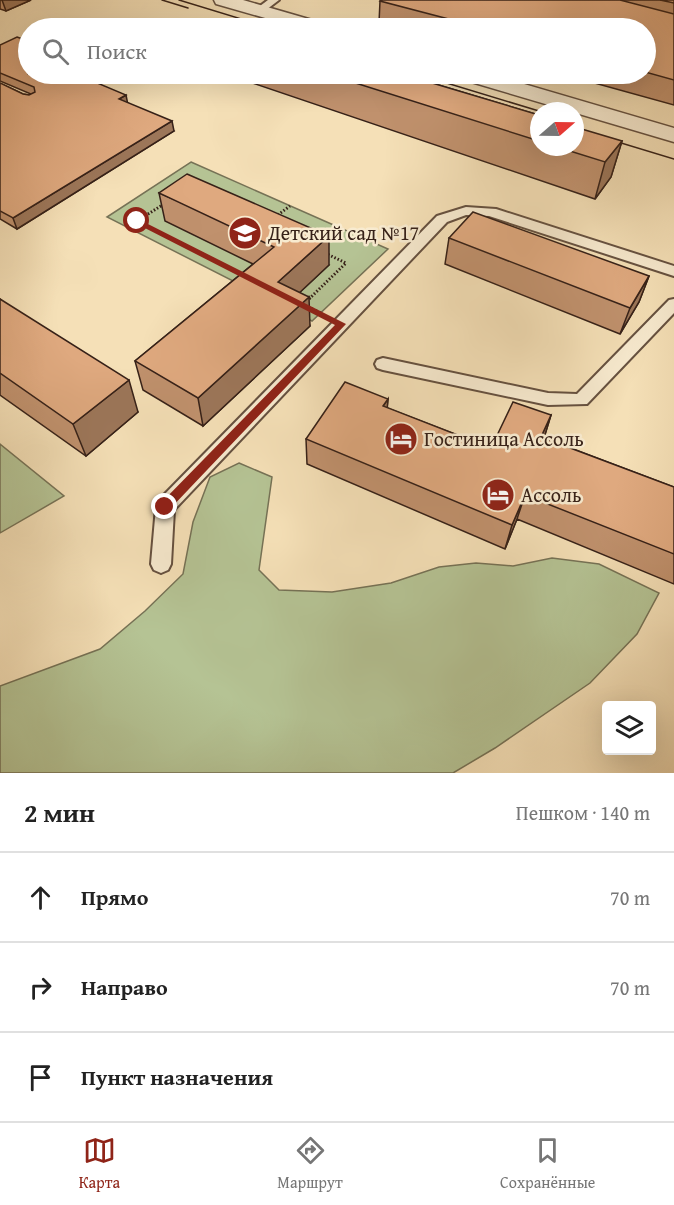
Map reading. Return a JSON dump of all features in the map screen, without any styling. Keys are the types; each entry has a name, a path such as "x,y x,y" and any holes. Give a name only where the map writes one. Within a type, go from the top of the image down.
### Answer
{"street":[{"path":"223,0 267,5 296,18"},
{"path":"503,84 674,135"}],"lane":[{"path":"161,564 165,507 442,219 454,213 472,210 491,212 674,271"},
{"path":"383,364 548,399 581,400 674,304"}],"path":[{"path":"167,202 137,221 250,278"},
{"path":"273,219 290,206"},
{"path":"326,254 346,263 302,304 341,324"}],"green space":[{"name":"Детский сад №17","path":"191,162 388,249 312,321 107,217"},
{"path":"0,444 64,496 0,533"},
{"path":"239,463 272,477 259,570 279,590 332,592 391,583 439,567 476,563 513,566 552,558 599,564 659,593 637,634 590,683 495,748 453,773 0,773 0,686 100,649 145,611 183,574 193,522 210,477"}],"building":[{"path":"620,0 674,14 674,80 656,75 656,18 445,18 380,1"},
{"path":"18,37 18,80 0,73 0,45"},
{"path":"0,83 29,95 35,92 34,87 27,84 100,84 126,95 119,99 172,121 13,218 0,211"},
{"path":"359,84 435,84 530,112 530,138"},
{"path":"584,130 622,141 605,162 584,155"},
{"path":"187,174 329,236 278,282 309,297 198,398 135,361 274,247 159,193"},
{"path":"473,212 649,276 630,308 449,238"},
{"path":"0,299 129,380 73,424 0,373"},
{"name":"Ассоль","path":"345,382 388,399 383,406 491,448 513,402 551,415 541,437 674,487 674,554 525,495 512,525 306,439"}],"tram line":[{"path":"162,0 188,8"},
{"path":"179,0 238,18"},
{"path":"450,84 530,108"},
{"path":"584,132 674,159"}],"place":[{"name":"Детский сад №17","path":"245,233"},
{"name":"Гостиница Ассоль","path":"401,439"},
{"name":"Ассоль","path":"498,495"}],"route":[{"path":"137,221 341,324 165,507"}]}
